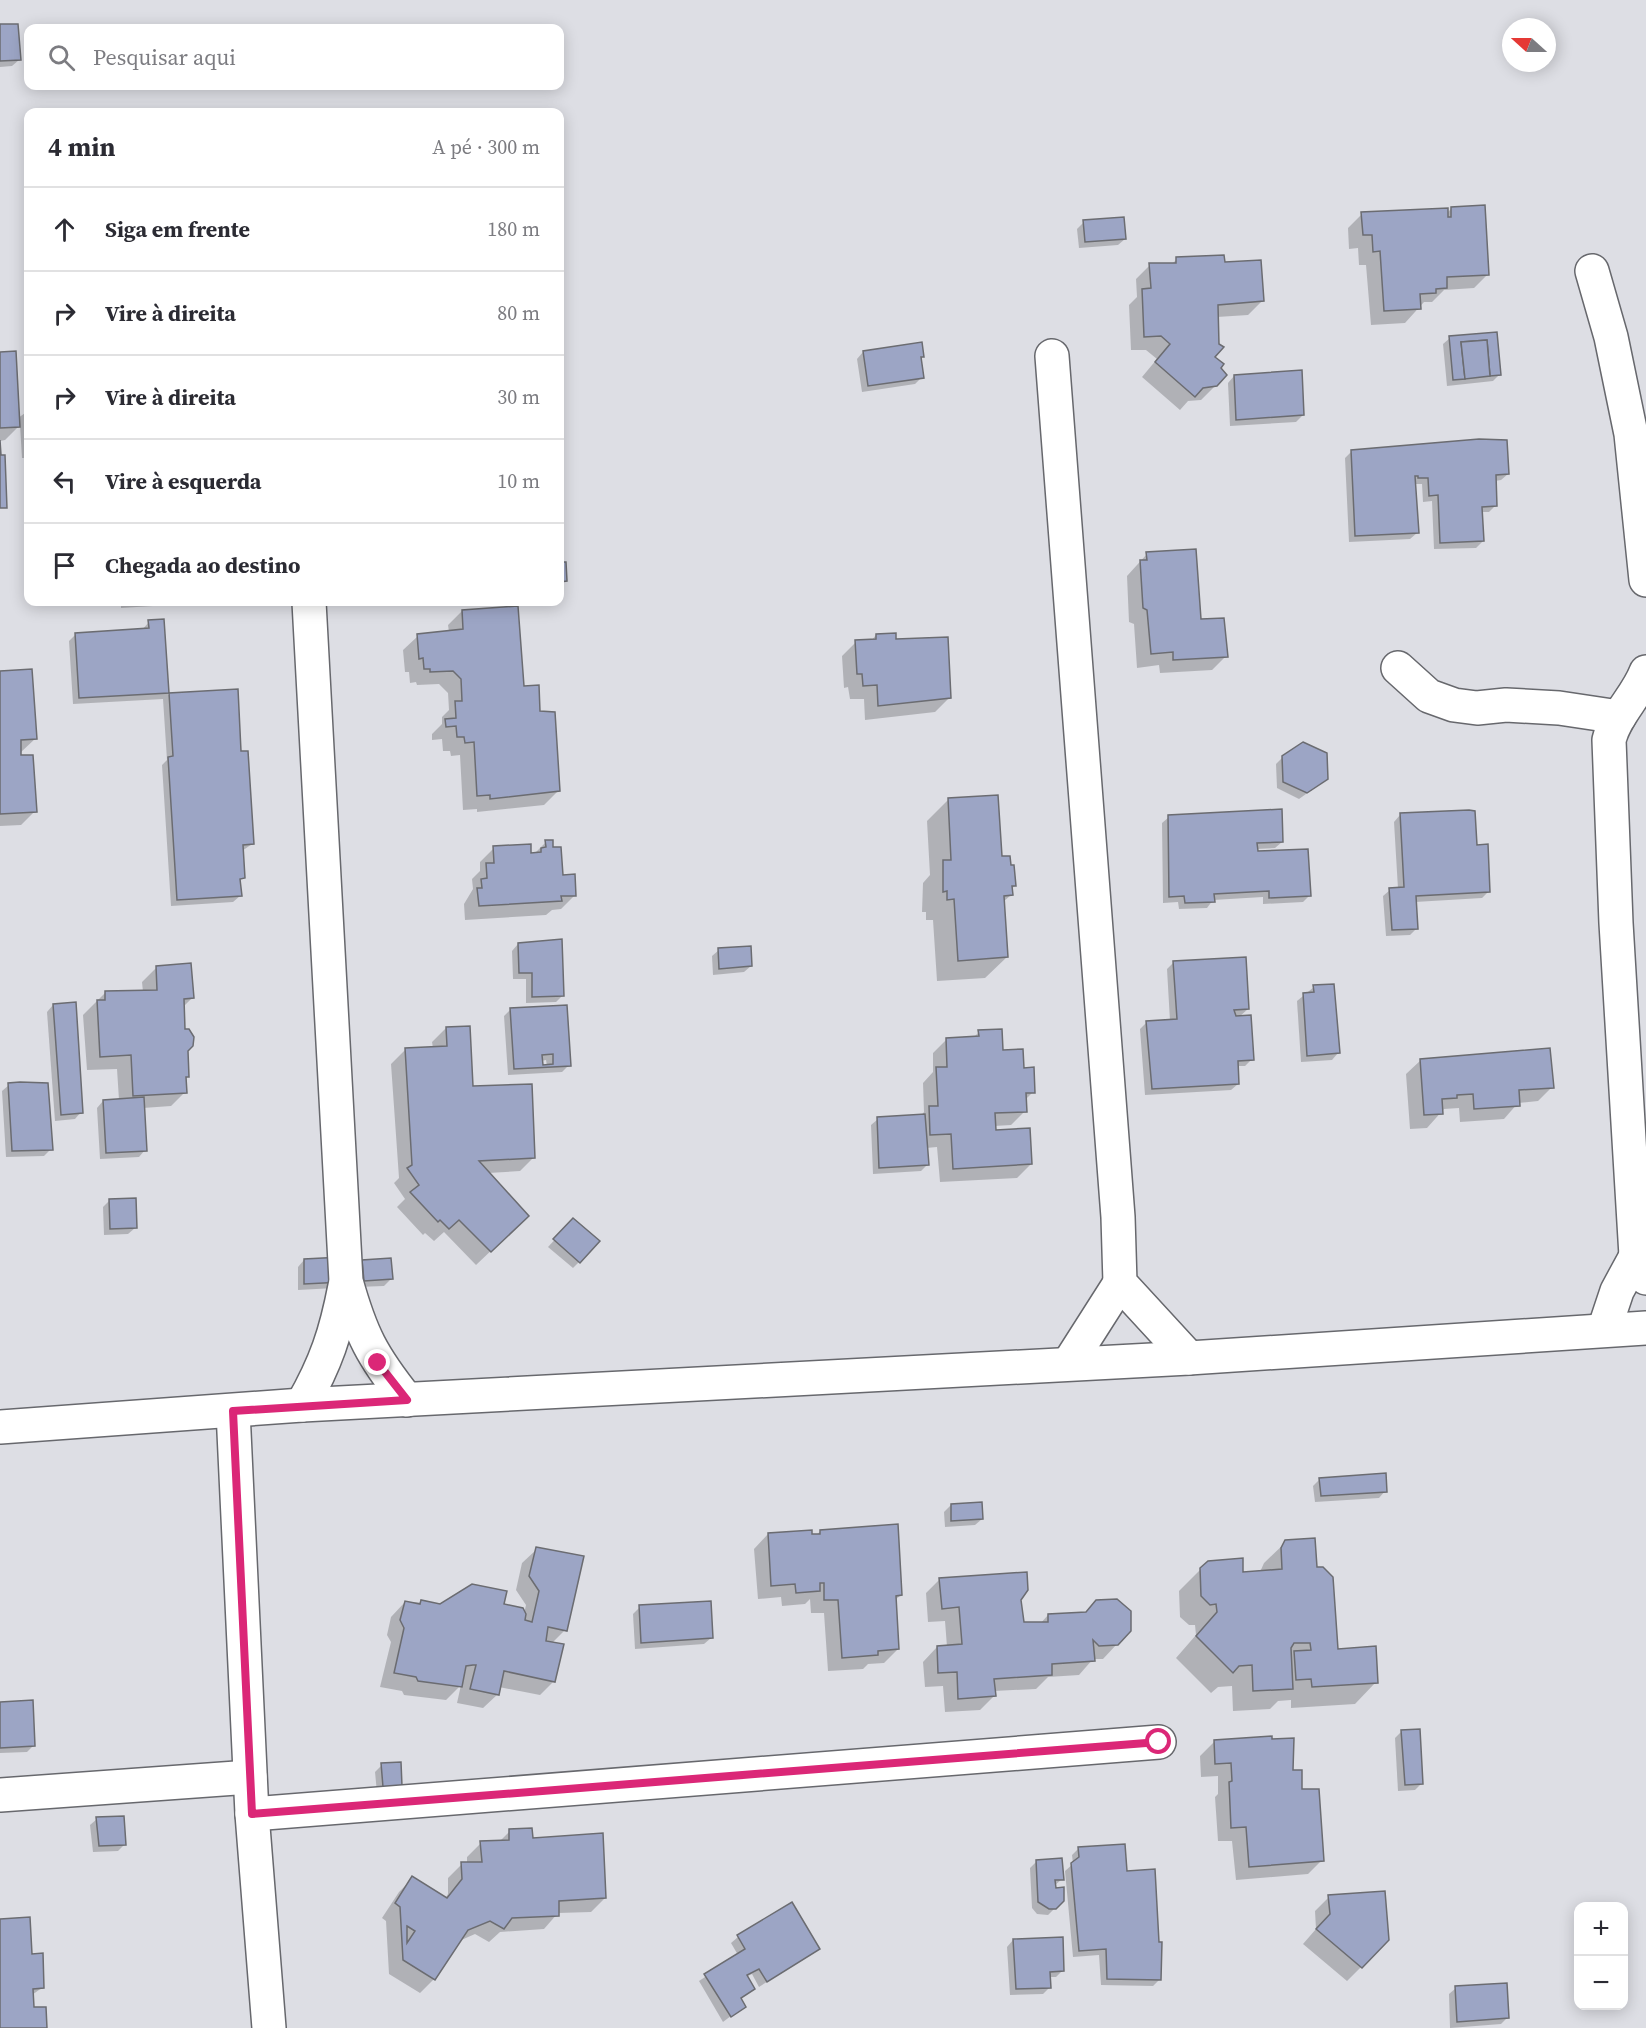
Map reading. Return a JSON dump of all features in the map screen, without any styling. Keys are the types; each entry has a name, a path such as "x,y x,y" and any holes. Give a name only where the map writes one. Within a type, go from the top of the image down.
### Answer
{"street":[{"path":"1592,271 1611,337 1631,434 1646,580"},
{"path":"1052,356 1118,1217 1120,1283 1070,1363"},
{"path":"309,606 346,1281 359,1328 378,1363 407,1400"},
{"path":"1398,668 1430,696 1454,705 1477,708 1506,705 1559,708 1619,717"},
{"path":"1604,1330 1617,1291 1641,1267 1609,740 1619,717 1641,686 1646,672"},
{"path":"302,1405 320,1372 335,1336 346,1281"},
{"path":"1120,1283 1189,1358"},
{"path":"0,1427 302,1405 1189,1358 1646,1328"},
{"path":"233,1411 252,1814 269,2028"},
{"path":"252,1814 1159,1742"},
{"path":"0,1795 250,1777"}],"building":[{"path":"0,24 18,24 21,60 0,61"},
{"path":"1485,205 1489,275 1447,277 1447,288 1436,289 1436,293 1420,294 1421,309 1384,311 1380,251 1373,252 1372,235 1363,235 1361,212 1448,208 1448,217 1451,217 1451,207"},
{"path":"1124,217 1126,239 1085,242 1083,220"},
{"path":"1224,255 1225,262 1261,260 1264,301 1218,305 1219,344 1224,347 1215,357 1224,364 1221,368 1227,375 1217,386 1203,388 1195,397 1155,362 1170,344 1161,336 1144,337 1142,289 1151,288 1149,263 1176,263 1176,257"},
{"path":"1497,332 1501,375 1490,376 1487,340 1461,342 1465,379 1453,380 1449,336"},
{"path":"1487,340 1490,376 1465,379 1461,342"},
{"path":"922,342 924,357 921,357 924,378 868,386 863,351"},
{"path":"16,351 20,427 0,428 0,352"},
{"path":"1302,370 1304,415 1236,420 1234,375"},
{"path":"1479,439 1507,440 1509,474 1496,475 1497,506 1482,507 1484,541 1440,543 1438,495 1429,496 1428,478 1418,478 1418,476 1415,476 1419,533 1355,536 1351,450"},
{"path":"0,440 1,455 5,455 7,508 0,508"},
{"path":"1196,549 1201,619 1224,618 1228,657 1173,660 1173,652 1151,654 1147,610 1143,608 1140,560 1147,560 1146,552"},
{"path":"564,562 566,562 567,581 564,581"},
{"path":"518,606 524,686 539,685 540,711 555,712 560,791 490,799 490,795 477,796 474,742 465,743 464,737 457,737 456,726 446,727 445,719 456,718 455,701 462,701 461,679 453,671 430,672 430,669 424,669 423,658 419,659 417,634 463,629 462,610"},
{"path":"164,619 169,693 79,698 75,633 149,628 148,620"},
{"path":"896,633 896,639 948,637 951,698 878,706 877,685 863,686 862,674 857,674 855,640 876,639 876,634"},
{"path":"32,669 37,739 21,740 21,755 33,755 37,812 0,814 0,671"},
{"path":"238,689 241,751 248,751 254,844 243,845 245,878 240,879 242,896 177,900 168,757 173,756 169,693"},
{"path":"1303,742 1327,753 1328,779 1307,793 1283,782 1282,756"},
{"path":"998,795 1002,856 1010,856 1011,865 1014,865 1016,886 1012,886 1013,895 1004,896 1008,957 958,961 954,899 947,900 947,891 943,892 943,860 951,860 948,798"},
{"path":"1282,809 1283,842 1257,843 1258,851 1308,849 1311,896 1269,898 1269,891 1214,894 1215,902 1185,903 1184,896 1169,897 1168,815"},
{"path":"1475,811 1477,845 1488,844 1490,892 1416,896 1418,929 1392,930 1389,888 1404,887 1400,813"},
{"path":"545,840 553,840 553,847 561,847 563,875 575,874 576,896 561,896 562,901 479,906 477,888 482,888 481,879 487,878 486,863 494,863 493,846 531,844 531,853 541,852 541,848 546,847"},
{"path":"562,939 564,996 532,997 532,973 519,973 518,943"},
{"path":"751,946 752,966 719,969 718,948"},
{"path":"1246,957 1249,1009 1234,1010 1236,1016 1251,1015 1254,1060 1238,1061 1239,1084 1152,1089 1146,1021 1177,1019 1173,961"},
{"path":"191,963 194,998 184,999 185,1029 189,1029 194,1037 193,1046 188,1051 187,1093 133,1096 131,1055 100,1057 97,1000 105,1000 105,991 157,990 156,966"},
{"path":"1334,984 1340,1053 1307,1056 1303,993 1314,992 1313,985"},
{"path":"76,1002 83,1113 61,1115 53,1004"},
{"path":"567,1005 571,1066 514,1069 510,1008","holes":["553,1054 553,1064 543,1065 542,1055"]},
{"path":"470,1026 473,1086 532,1084 535,1158 479,1161 529,1216 491,1252 459,1220 449,1229 440,1220 438,1222 410,1192 419,1185 407,1168 412,1165 405,1048 447,1046 446,1027"},
{"path":"1002,1029 1003,1050 1023,1049 1024,1068 1034,1067 1035,1093 1026,1093 1027,1112 995,1113 996,1130 1030,1128 1032,1164 953,1169 951,1134 930,1135 929,1106 938,1106 936,1067 947,1067 946,1038 979,1036 978,1030"},
{"path":"1550,1048 1554,1088 1519,1090 1520,1106 1474,1109 1473,1094 1457,1095 1457,1098 1442,1099 1443,1114 1424,1115 1420,1059"},
{"path":"8,1083 48,1083 53,1150 12,1151"},
{"path":"144,1097 147,1151 106,1153 103,1100"},
{"path":"925,1114 929,1165 879,1168 877,1117"},
{"path":"136,1198 137,1228 110,1229 109,1199"},
{"path":"573,1218 600,1241 580,1263 553,1239"},
{"path":"342,1257 343,1282 304,1284 304,1259"},
{"path":"391,1258 393,1279 364,1281 362,1260"},
{"path":"1386,1473 1387,1492 1321,1496 1319,1478"},
{"path":"982,1502 983,1519 951,1521 951,1504"},
{"path":"898,1524 902,1595 896,1596 899,1649 878,1651 878,1655 842,1658 838,1600 824,1600 824,1583 820,1583 820,1591 796,1593 795,1584 771,1586 768,1533 812,1530 812,1534 820,1534 820,1530"},
{"path":"1315,1538 1317,1567 1323,1567 1333,1577 1338,1649 1376,1646 1378,1683 1312,1687 1311,1679 1296,1680 1294,1651 1311,1650 1310,1643 1294,1643 1291,1648 1293,1689 1253,1691 1252,1665 1239,1666 1233,1673 1196,1636 1217,1612 1216,1604 1210,1605 1201,1596 1200,1568 1208,1561 1243,1558 1243,1572 1282,1569 1281,1548 1285,1540"},
{"path":"536,1547 584,1556 567,1631 548,1627 546,1641 564,1644 555,1682 504,1671 499,1695 470,1689 476,1665 466,1666 462,1687 418,1681 416,1677 394,1673 404,1628 400,1620 405,1601 420,1604 421,1600 440,1604 472,1584 507,1591 504,1604 523,1608 526,1614 525,1620 532,1622 539,1591 529,1576"},
{"path":"1027,1572 1028,1590 1021,1600 1024,1622 1048,1622 1048,1614 1086,1612 1096,1600 1117,1599 1131,1611 1131,1631 1118,1645 1099,1646 1093,1640 1095,1661 1052,1664 1052,1675 994,1679 996,1696 958,1699 957,1672 938,1673 937,1646 962,1644 959,1607 942,1609 939,1578"},
{"path":"711,1601 713,1638 641,1643 639,1605"},
{"path":"33,1700 35,1746 0,1748 0,1702"},
{"path":"1420,1729 1423,1784 1405,1785 1401,1730"},
{"path":"1272,1736 1272,1739 1294,1738 1293,1770 1302,1770 1302,1789 1319,1789 1324,1861 1249,1867 1246,1827 1231,1828 1229,1782 1232,1781 1231,1763 1215,1764 1214,1740"},
{"path":"401,1762 402,1786 383,1787 381,1763"},
{"path":"124,1816 126,1845 99,1846 96,1817"},
{"path":"532,1828 533,1838 603,1833 606,1898 559,1901 559,1916 512,1918 504,1929 490,1921 468,1930 435,1980 403,1960 400,1907 395,1903 412,1876 447,1898 462,1879 461,1862 482,1862 480,1841 509,1840 509,1829","holes":["407,1926 415,1931 407,1943"]},
{"path":"1125,1844 1127,1871 1155,1869 1159,1942 1162,1942 1161,1980 1107,1979 1106,1949 1079,1951 1071,1863 1079,1857 1078,1847"},
{"path":"1062,1858 1064,1880 1055,1880 1056,1888 1064,1887 1064,1901 1056,1909 1049,1909 1038,1902 1036,1860"},
{"path":"1385,1891 1389,1940 1362,1968 1316,1929 1330,1914 1328,1895"},
{"path":"792,1902 820,1949 767,1982 759,1969 747,1975 755,1989 741,1998 746,2007 731,2017 704,1974 745,1949 737,1935"},
{"path":"30,1917 32,1954 43,1953 44,1988 33,1989 34,2007 46,2007 47,2028 0,2028 0,1919"},
{"path":"1063,1937 1064,1971 1050,1972 1051,1988 1016,1989 1013,1939"},
{"path":"1507,1983 1509,2018 1457,2022 1455,1986"}],"route":[{"path":"378,1363 407,1400 233,1411 252,1814 1159,1742"}]}
